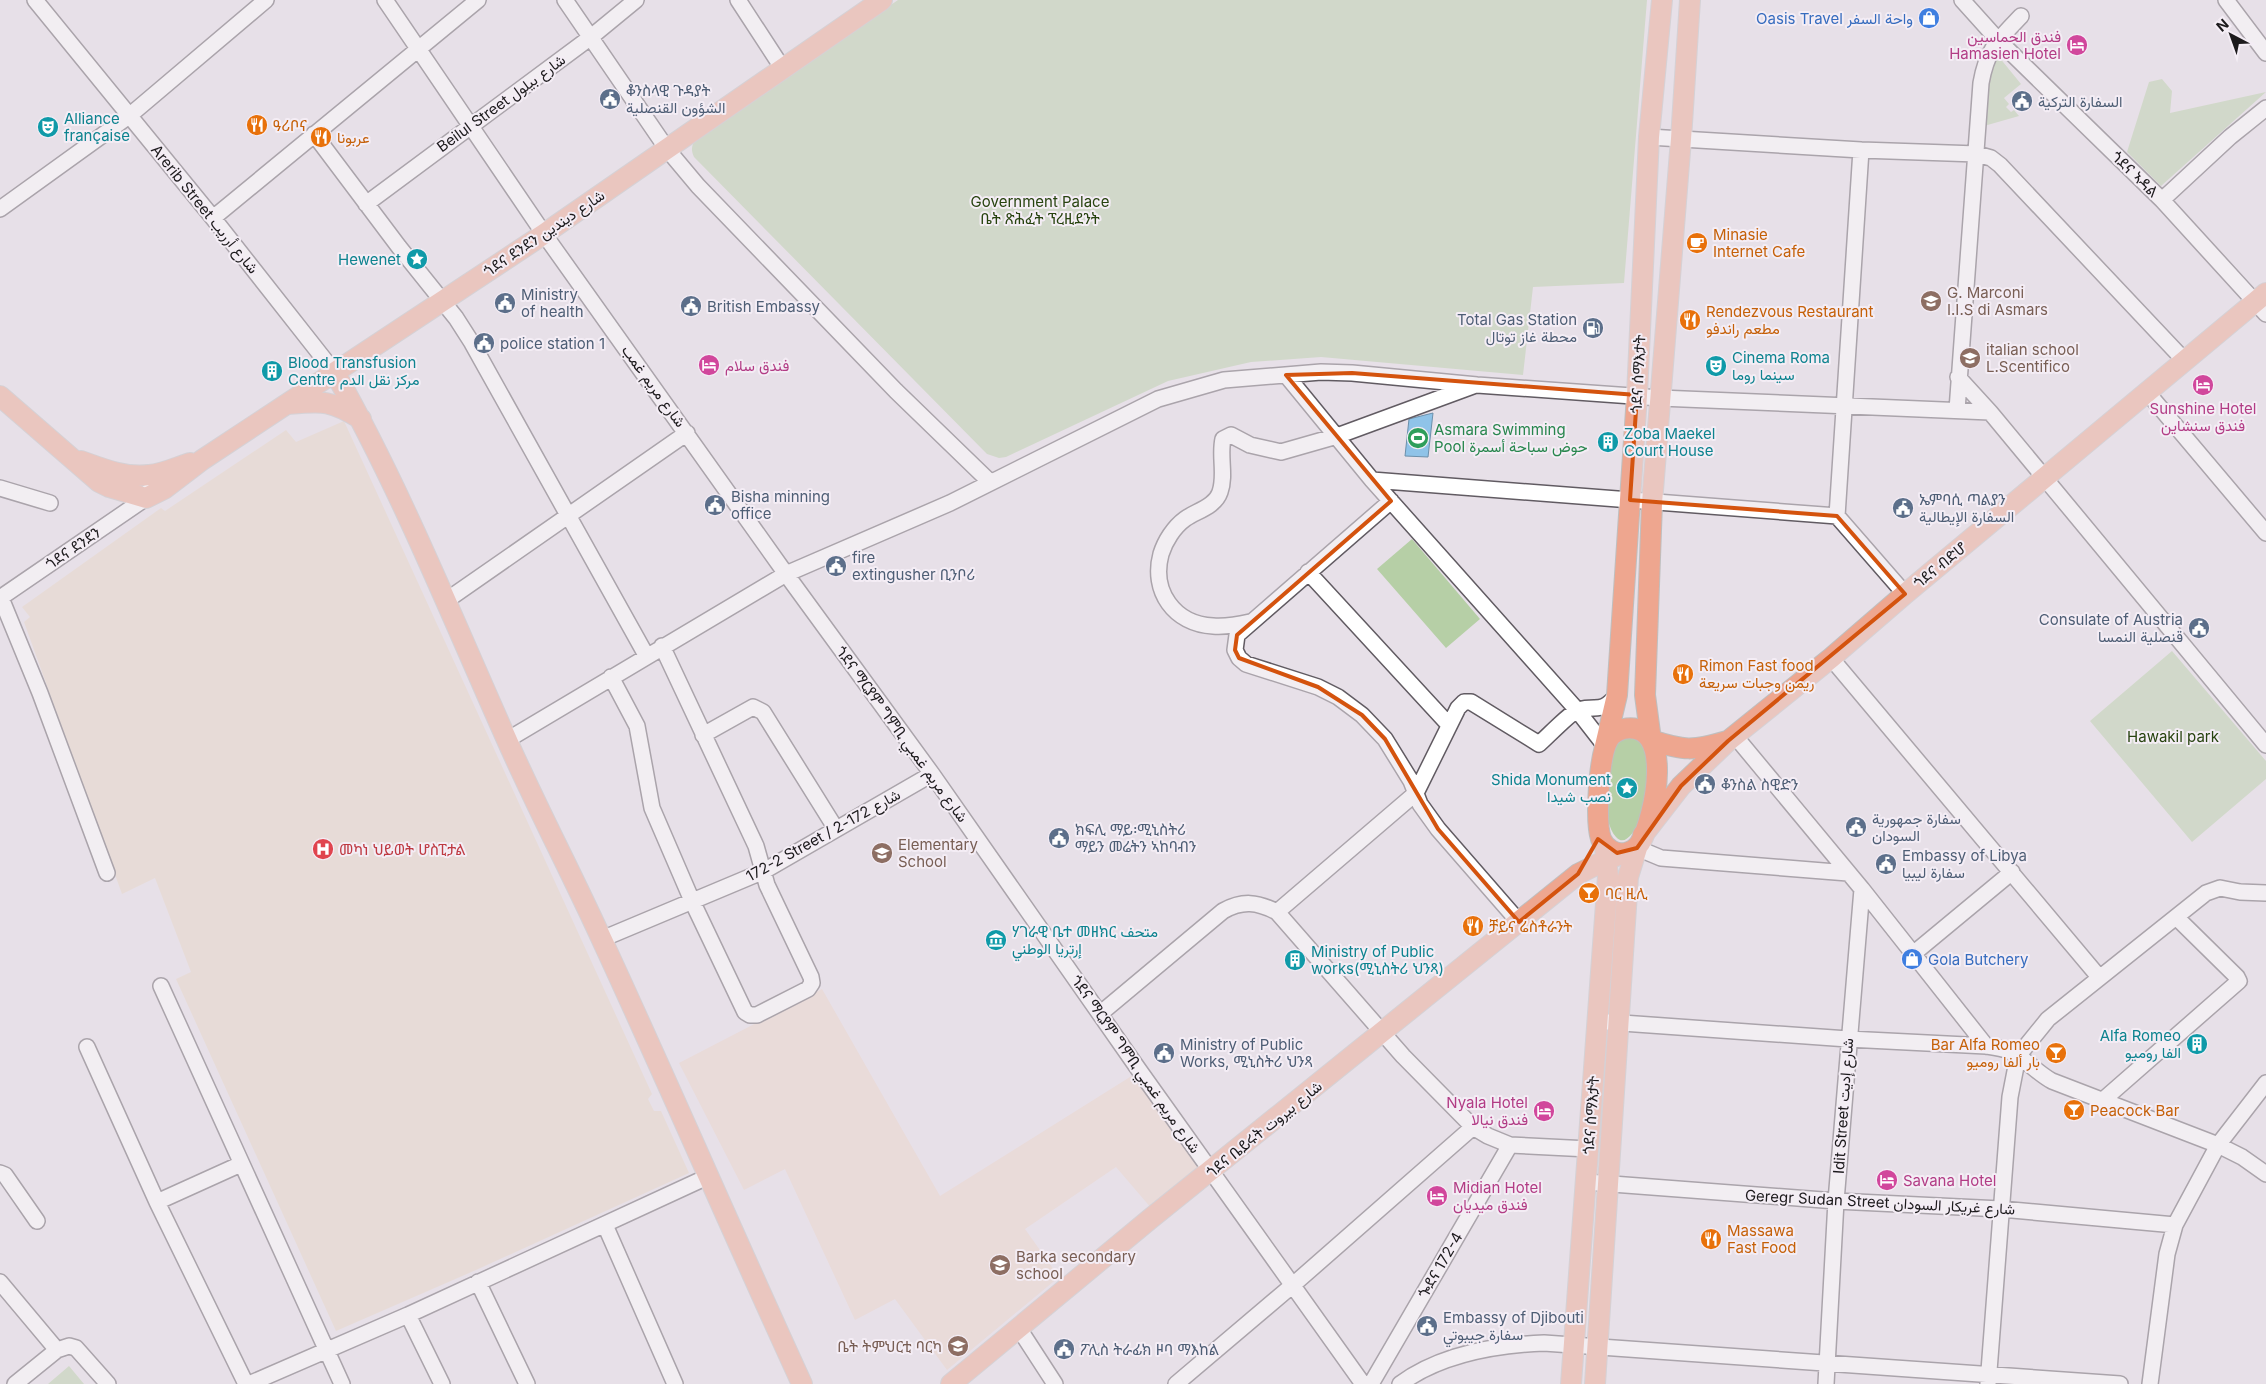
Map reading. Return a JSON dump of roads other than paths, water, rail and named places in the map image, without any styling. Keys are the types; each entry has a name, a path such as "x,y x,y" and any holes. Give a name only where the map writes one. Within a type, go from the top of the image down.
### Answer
{"main road":[{"name":"ጎደና ደንደን شارع ديندين","path":"134,488 202,460 544,234 882,0"},
{"name":"ጎደና ሰማእታት","path":"1595,1384 1628,877 1619,845 1598,796 1605,746 1617,696 1637,395 1649,137 1662,0"},
{"name":"ጎደና ሰማእታት","path":"1571,1384 1608,876 1619,845 1652,811 1656,792 1657,770 1645,695 1652,503 1690,0"},
{"name":"ጎደና ብድሆ","path":"1619,845 1731,739 2045,479 2184,360 2262,303"},
{"path":"335,373 361,419 447,600 507,740 602,939 707,1178 802,1384"},
{"path":"0,396 73,458 134,488"},
{"path":"287,404 319,401 332,403 361,419"},
{"path":"1605,746 1615,732 1627,728 1643,732 1651,740 1681,749 1694,750 1731,739"},
{"path":"1578,874 1589,858 1619,845"},
{"path":"1578,874 1619,845"},
{"name":"ጎደና ቤይሩት شارع بيروت","path":"951,1384 1018,1327 1384,1033 1578,874"}],"street":[{"name":"Arerib Street شارع أرريب","path":"35,0 213,218 335,373"},
{"path":"0,209 129,116 266,0"},
{"name":"شارع مريم غمب","path":"385,0 544,234 687,432 786,574"},
{"path":"213,218 478,0"},
{"path":"565,0 667,148 698,186 896,391 990,482"},
{"name":"Beilul Street شارع بيلول","path":"366,204 591,37 636,0"},
{"path":"738,0 783,68"},
{"name":"ጎደና ኣዳል","path":"1962,0 1998,40 2162,200 2262,303"},
{"path":"2226,0 2266,53"},
{"path":"1957,410 1958,377 1984,70 1990,51 2020,16"},
{"path":"2162,200 2230,137 2266,108"},
{"path":"314,134 443,302 472,343 646,655"},
{"path":"1649,137 1860,150 1977,154 1991,158 2000,165 2184,360"},
{"path":"1837,516 1860,150"},
{"path":"507,740 646,655 786,574 907,523 1158,400 1224,380 1321,372 1352,373 1477,385 1660,398 1990,412"},
{"path":"1286,375 1390,501 1577,710 1605,746"},
{"path":"1958,377 1990,412 2266,745"},
{"path":"1252,622 1230,627 1210,626 1190,621 1173,609 1161,592 1158,572 1161,553 1171,533 1184,520 1212,504 1220,494 1223,482 1222,442 1225,436 1231,435 1261,449 1281,452 1337,436 1477,385"},
{"path":"2146,392 2266,533"},
{"path":"447,600 687,432"},
{"path":"1372,480 1837,516 1905,594"},
{"path":"0,488 50,503"},
{"name":"ጎደና ደንደን","path":"0,598 134,488"},
{"path":"1390,501 1238,635 1234,650 1246,664 1318,687 1362,715 1385,739 1404,769 1420,804 1438,829 1519,922"},
{"path":"1308,572 1449,725"},
{"name":"ጎደና ማርያም ግምቢ شارع مريم غمبي","path":"786,574 932,774 1363,1384"},
{"path":"0,598 40,693 107,873"},
{"path":"610,677 637,726 652,808 693,903 745,1012 750,1015 757,1015 808,989 812,983 767,885 756,846 662,646"},
{"path":"1831,658 2100,977"},
{"path":"1277,912 1416,793 1449,725 1464,702 1471,702 1539,744 1577,710 1602,708 1617,696"},
{"path":"704,735 753,707 763,712 836,829"},
{"path":"1731,739 1862,889 1986,1046"},
{"name":"172-2 Street / شارع 172-2","path":"602,939 693,903 764,871 932,774"},
{"path":"1619,845 1661,858 1848,873"},
{"path":"1913,954 2012,872"},
{"path":"1988,1379 2010,1097 2018,1056 2048,1019 2206,893 2220,888 2240,892 2266,893"},
{"name":"Idit Street شارع إديت","path":"1826,1384 1836,1201 1862,889"},
{"path":"1101,1014 1223,911 1243,903 1254,902 1277,912 1384,1033 1473,1127 1510,1145 1589,1149"},
{"path":"2102,1101 2239,981 2232,971 2176,918"},
{"path":"161,986 342,1384"},
{"path":"1598,1021 1848,1039 1986,1046 2003,1049 2018,1056 2039,1074 2052,1081 2218,1145 2242,1157 2266,1174"},
{"path":"87,1047 157,1202 248,1384 326,1352 707,1178"},
{"path":"2150,1384 2166,1254 2175,1224 2218,1145 2266,1084"},
{"path":"1176,1384 1294,1284 1473,1127"},
{"name":"ጐደና 172-4","path":"1370,1384 1510,1145"},
{"path":"157,1202 241,1164"},
{"path":"0,1173 5,1175 37,1221"},
{"name":"Geregr Sudan Street شارع غريكار السودان","path":"1586,1182 1836,1201 2001,1209 2175,1224"},
{"path":"605,1225 675,1384"},
{"path":"0,1282 57,1350"},
{"path":"478,1282 527,1384"},
{"path":"408,1315 442,1384"},
{"path":"1018,1327 1055,1384"},
{"path":"1400,1384 1436,1365 1477,1350 1510,1344 1597,1346 1828,1362 1988,1379 2120,1384"},
{"path":"15,1384 57,1350 69,1346 76,1348 108,1384"}],"water":[{"name":"Asmara Swimming Pool حوض سباحة أسمرة","path":"1433,413 1428,457 1405,456 1409,419"}],"place":[{"name":"Oasis Travel واحة السفر","path":"1929,18"},
{"name":"فندق الحماسين Hamasien Hotel","path":"2077,45"},
{"name":"ቆንስላዊ ጉዳያት الشؤون القنصلية","path":"610,99"},
{"name":"السفارة التركية","path":"2022,101"},
{"name":"ዓሪቦና","path":"257,125"},
{"name":"Alliance française","path":"48,127"},
{"name":"عربونا","path":"321,137"},
{"name":"Minasie Internet Cafe","path":"1697,243"},
{"name":"Hewenet","path":"417,259"},
{"name":"G. Marconi I.I.S di Asmars","path":"1931,301"},
{"name":"Ministry of health","path":"505,303"},
{"name":"British Embassy","path":"691,306"},
{"name":"Rendezvous Restaurant مطعم راندفو","path":"1690,320"},
{"name":"Total Gas Station محطة غاز توتال","path":"1593,328"},
{"name":"police station 1","path":"484,343"},
{"name":"italian school L.Scentifico","path":"1970,358"},
{"name":"فندق سلام","path":"709,365"},
{"name":"Cinema Roma سينما روما","path":"1716,366"},
{"name":"Blood Transfusion Centre مركز نقل الدم","path":"272,371"},
{"name":"Sunshine Hotel فندق سنشاين","path":"2203,385"},
{"name":"Asmara Swimming Pool حوض سباحة أسمرة","path":"1418,438"},
{"name":"Zoba Maekel Court House","path":"1608,442"},
{"name":"Bisha minning office","path":"715,505"},
{"name":"ኤምባሲ ጣልያን السفارة الإيطالية","path":"1903,508"},
{"name":"fire extingusher ቢንቦሪ","path":"836,566"},
{"name":"Consulate of Austria قنصلية النمسا","path":"2199,628"},
{"name":"Rimon Fast food ريمن وجبات سريعة","path":"1683,674"},
{"name":"ቆንስል ስዊድን","path":"1705,784"},
{"name":"Shida Monument نصب شيدا","path":"1627,788"},
{"name":"سفارة جمهورية السودان","path":"1856,827"},
{"name":"ክፍሊ ማይ፡ሚኒስትሪ ማይን መሬትን ኣከባብን","path":"1059,838"},
{"name":"መካነ ህይወት ሆስፒታል","path":"323,849"},
{"name":"Elementary School","path":"882,853"},
{"name":"Embassy of Libya سفارة ليبيا","path":"1886,864"},
{"name":"ባር ዚሊ","path":"1589,893"},
{"name":"ቻይና ሬስቶራንት","path":"1473,926"},
{"name":"ሃገራዊ ቤተ መዘክር متحف إرتريا الوطني","path":"996,940"},
{"name":"Gola Butchery","path":"1912,959"},
{"name":"Ministry of Public works(ሚኒስትሪ ህንጻ)","path":"1295,960"},
{"name":"Alfa Romeo الفا روميو","path":"2197,1044"},
{"name":"Ministry of Public Works, ሚኒስትሪ ህንጻ","path":"1164,1053"},
{"name":"Bar Alfa Romeo بار ألفا روميو","path":"2056,1053"},
{"name":"Peacock Bar","path":"2074,1110"},
{"name":"Nyala Hotel فندق نيالا","path":"1544,1111"},
{"name":"Savana Hotel","path":"1887,1180"},
{"name":"Midian Hotel فندق ميديان","path":"1437,1196"},
{"name":"Massawa Fast Food","path":"1711,1239"},
{"name":"Barka secondary school","path":"1000,1265"},
{"name":"Embassy of Djibouti سفارة جيبوتي","path":"1427,1326"},
{"name":"ቤት ትምህርቲ ባርካ","path":"958,1346"},
{"name":"ፖሊስ ትራፊክ ዞባ ማእከል","path":"1064,1349"}],"park label":[{"name":"Government Palace ቤት ጽሕፈት ፕረዚደንት","path":"1040,210"},
{"name":"Hawakil park","path":"2173,736"}]}
